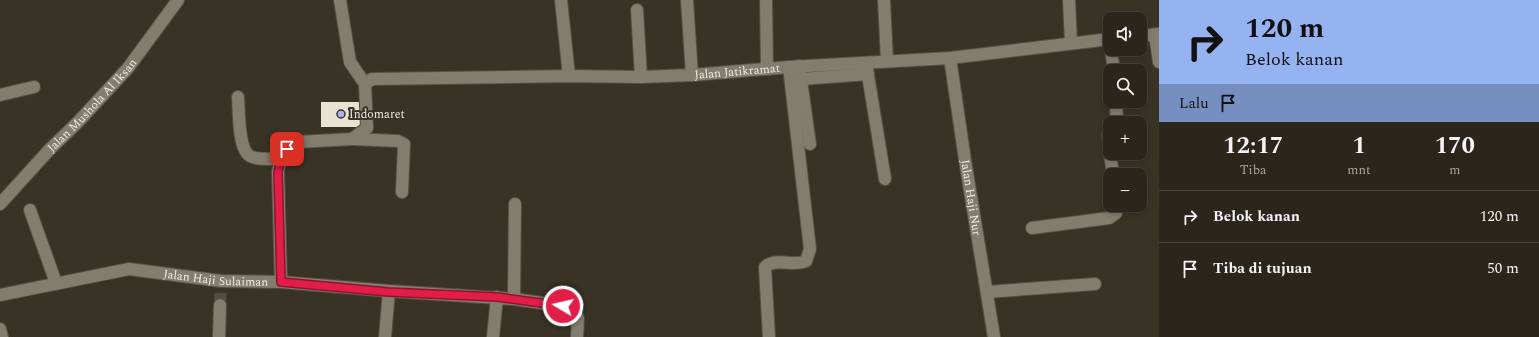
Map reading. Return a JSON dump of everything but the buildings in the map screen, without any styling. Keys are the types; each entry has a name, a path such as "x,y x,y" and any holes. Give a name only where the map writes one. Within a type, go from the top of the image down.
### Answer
{"street":[{"name":"Jalan Mushola Al Iksan","path":"0,204 50,149 78,122 128,68 178,0"},
{"path":"340,0 350,62 365,84 367,128 352,139"},
{"path":"561,0 569,76"},
{"path":"687,0 692,75"},
{"path":"766,0 767,69"},
{"path":"884,0 887,61"},
{"path":"1069,0 1071,43"},
{"path":"637,10 641,77"},
{"path":"1147,35 1157,34 1159,62"},
{"name":"Jalan Jatikramat","path":"365,84 372,79 569,76 641,77 692,75 794,67 867,68 887,61 950,58 1103,40"},
{"name":"Jalan Haji Nur","path":"950,58 964,160 994,337"},
{"path":"794,67 801,79 810,144"},
{"path":"769,337 764,271 765,267 769,264 786,262 802,263 806,261 810,249 794,67"},
{"path":"801,79 867,68 885,179"},
{"path":"0,95 34,87"},
{"path":"238,97 242,142 246,153 252,157 281,159"},
{"path":"281,282 278,172 281,159 287,149 298,142 352,139 398,141 404,144 402,192"},
{"path":"514,299 515,204"},
{"path":"30,210 56,283"},
{"path":"1032,228 1109,218 1116,212"},
{"name":"Jalan Haji Sulaiman","path":"0,295 129,269 221,280 281,282 388,292 497,297 563,306 573,310 578,318 577,337"},
{"path":"987,292 1095,284"},
{"path":"385,337 388,292"},
{"path":"493,337 497,297"},
{"path":"219,337 220,305"},
{"path":"0,329 2,337"}],"tunnel":[{"path":"220,305 221,281"}],"place":[{"name":"Indomaret","path":"341,114"}],"route":[{"path":"287,149 281,159 278,172 281,282 388,292 497,297 563,306"}]}
